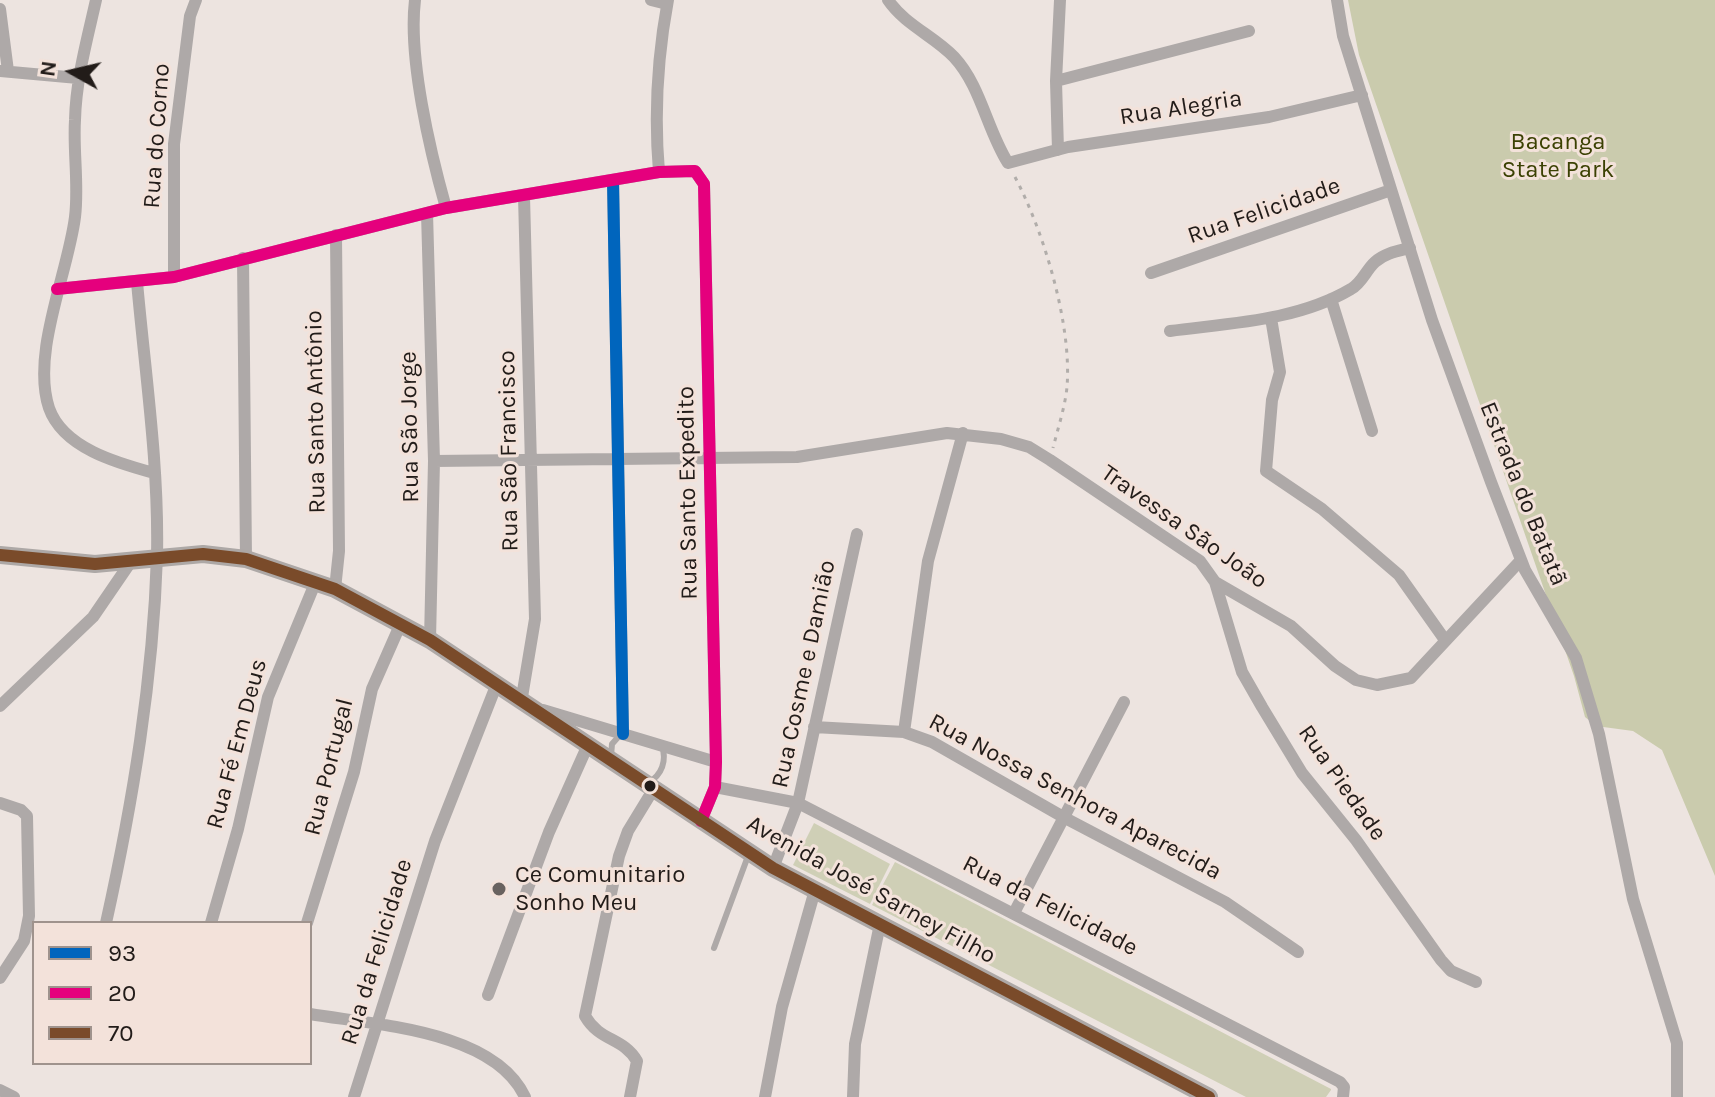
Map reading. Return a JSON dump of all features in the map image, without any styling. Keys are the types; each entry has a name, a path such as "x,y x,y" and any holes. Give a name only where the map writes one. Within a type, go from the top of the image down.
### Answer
{"main road":[{"name":"Avenida José Sarney Filho","path":"0,555 69,564 203,554 246,559 335,589 430,640 773,868 1209,1097"}],"street":[{"path":"96,0 78,78 75,212 70,247 48,333 45,385 55,420 81,445 124,465 154,473"},
{"name":"Rua do Corno","path":"174,277 174,144 190,16 196,0"},
{"path":"415,0 412,23 419,75 446,208"},
{"path":"57,289 174,277 446,208 659,172 656,85 668,2 651,0"},
{"path":"888,0 907,21 952,55 967,74 1008,163"},
{"path":"1058,150 1056,81 1060,0"},
{"name":"Estrada do Batatã","path":"1337,0 1343,36 1449,369 1521,560 1576,658 1594,719 1630,886 1677,1043 1677,1097"},
{"path":"0,9 4,71 78,78"},
{"path":"1056,81 1249,31"},
{"name":"Rua Alegria","path":"1008,163 1058,150 1269,117 1362,95"},
{"name":"Rua Santo Expedito","path":"659,172 689,169 701,176 704,184 716,762 715,787 701,821"},
{"path":"613,180 623,734"},
{"name":"Rua Felicidade","path":"1151,273 1391,190"},
{"name":"Rua São Francisco","path":"521,703 535,619 524,196"},
{"name":"Rua São Jorge","path":"427,213 434,461 430,640"},
{"name":"Rua Santo Antônio","path":"335,589 339,551 336,235"},
{"path":"1170,331 1271,318 1331,299 1354,288 1386,255 1410,248"},
{"path":"243,258 246,559"},
{"path":"106,921 128,823 151,674 157,556 154,473 137,282"},
{"path":"1331,299 1372,431"},
{"path":"1271,318 1280,372 1272,400 1266,471 1322,509 1399,575 1445,640"},
{"path":"904,732 928,561 963,433"},
{"name":"Travessa São João","path":"709,459 797,457 887,440 963,433 1029,447 1200,561 1215,582 1291,626 1321,655 1356,680 1390,685 1411,678 1521,560"},
{"path":"434,461 709,459"},
{"name":"Rua Cosme e Damião","path":"773,868 798,803 857,534"},
{"path":"0,706 34,678 93,617 132,560"},
{"name":"Rua Fé Em Deus","path":"212,921 238,829 268,697 316,581"},
{"name":"Rua Piedade","path":"1215,582 1242,672 1302,773 1356,840 1441,960 1451,971 1476,982"},
{"name":"Rua Portugal","path":"308,921 354,772 372,689 401,623"},
{"name":"Rua da Felicidade","path":"354,1097 435,841 496,686"},
{"path":"1014,913 1124,702"},
{"path":"521,703 716,762"},
{"name":"Rua Nossa Senhora Aparecida","path":"814,727 904,732 932,742 1065,818 1225,902 1298,952"},
{"path":"488,995 549,832 587,747"},
{"path":"630,1097 637,1061 621,1044 593,1031 585,1016 619,856 649,787"},
{"name":"Rua da Felicidade","path":"715,787 798,803 1340,1082 1344,1087 1343,1097"},
{"path":"0,803 24,812 29,825 31,894 29,942 0,978"},
{"path":"765,1097 782,1007 815,890"},
{"path":"853,1097 857,1031 880,924"},
{"path":"312,1014 379,1024 469,1047 493,1058 508,1071 525,1097"},
{"path":"0,1090 14,1097"}],"lane":[{"path":"614,764 612,744 623,734"},
{"path":"649,787 662,769 662,745"},
{"path":"714,948 749,853"}],"path":[{"path":"1008,163 1036,226 1064,341 1067,387 1050,460"}],"green space":[{"name":"Bacanga State Park","path":"1348,0 1715,0 1715,876 1662,750 1633,731 1596,726 1585,717 1574,676 1359,55"},
{"path":"814,823 890,864 870,904 793,865"},
{"path":"895,862 1331,1090 1326,1097 1246,1097 872,905"}],"transit line":[{"name":"20","path":"57,289 174,277 446,208 659,172 695,171 704,184 716,762 715,787 701,821"},
{"name":"93","path":"613,180 623,734"},
{"name":"70","path":"0,555 95,564 203,554 246,559 335,589 430,640 773,868 1209,1097"}],"place":[{"name":"Ce Comunitario Sonho Meu","path":"499,889"}]}
